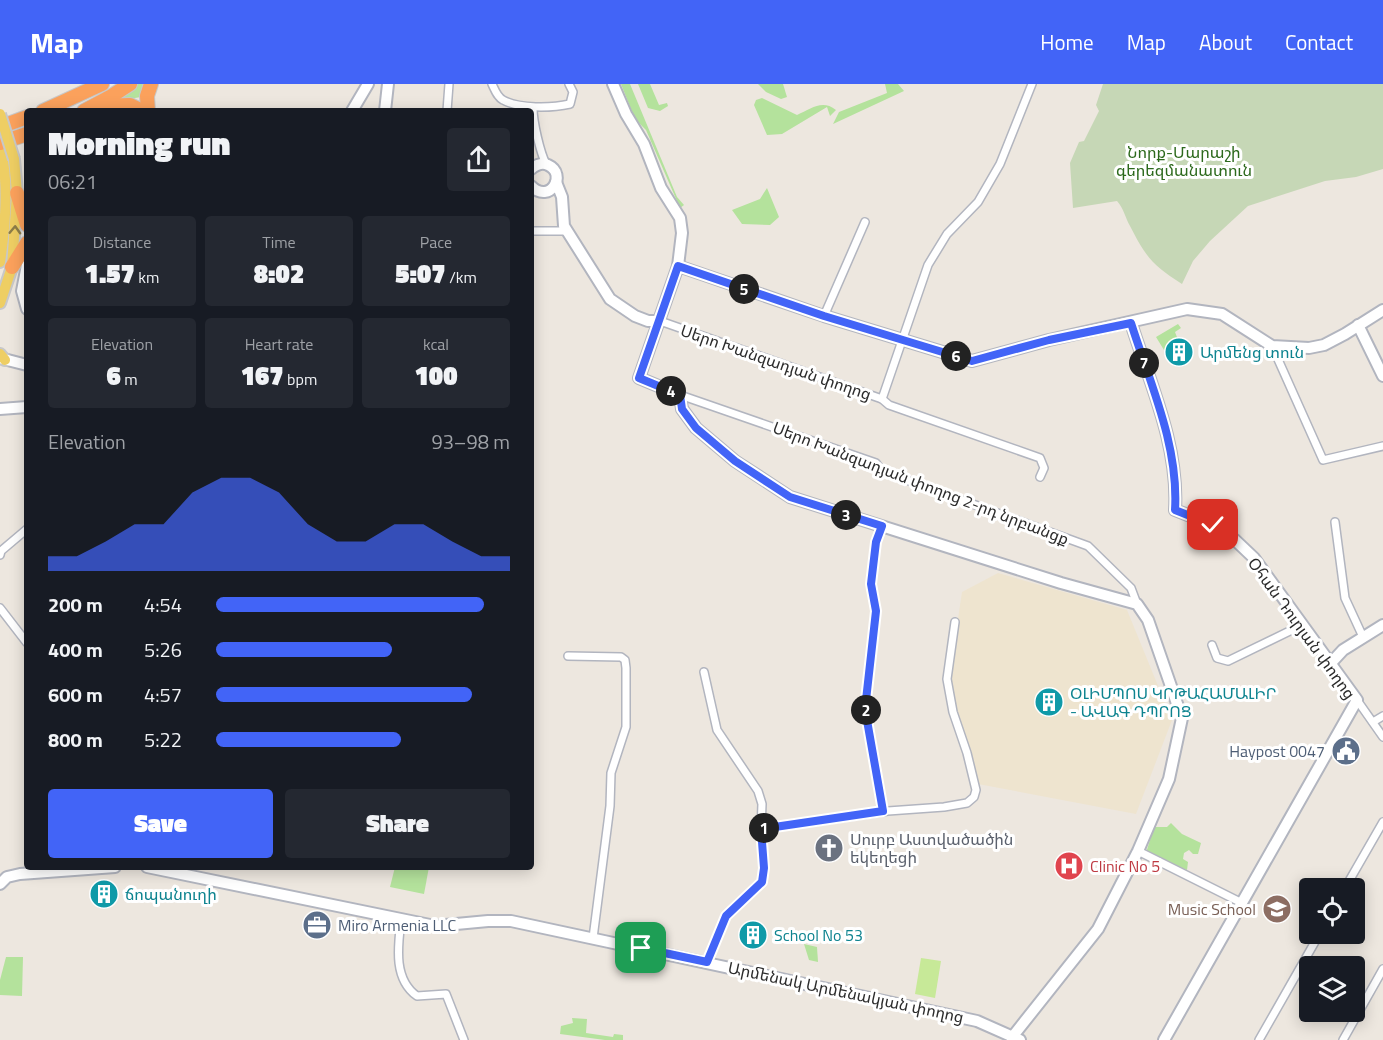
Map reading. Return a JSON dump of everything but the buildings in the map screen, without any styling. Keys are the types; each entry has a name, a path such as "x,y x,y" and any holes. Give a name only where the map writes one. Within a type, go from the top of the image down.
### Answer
{"highway":[{"path":"50,108 102,84"},
{"path":"90,108 130,84"},
{"path":"148,108 147,96 151,84"},
{"path":"98,108 130,105 136,108"},
{"path":"0,126 24,118"},
{"path":"0,143 24,135"},
{"path":"16,193 24,216"},
{"path":"6,265 24,246"}],"main road":[{"path":"0,114 16,193 0,303"},
{"path":"0,149 9,161 3,238 6,265"}],"street":[{"path":"354,108 368,84"},
{"path":"385,108 388,84"},
{"path":"447,108 449,84"},
{"path":"492,84 498,96 504,101 532,108 570,104 573,92 568,84"},
{"path":"613,84 626,114 644,144 661,188 680,218 682,233 678,266 660,321"},
{"path":"882,399 928,265 947,234 978,202 1000,164 1032,84"},
{"path":"534,125 540,141 539,163 554,169 556,173 556,187 542,192 534,188"},
{"name":"Սերո Խանզադյան փողոց","path":"556,187 562,197 564,226 567,231 610,299 635,316 648,321 660,321 882,399 889,405 1040,458 1044,468 1040,477"},
{"path":"824,316 864,222"},
{"path":"534,231 567,231"},
{"path":"678,266 824,316 972,361 1049,340 1187,309 1222,314 1272,346 1308,348 1324,345 1383,310"},
{"path":"24,281 22,291 24,298"},
{"name":"Սերո Խանզադյան փողոց 2-րդ նրբանցք","path":"660,321 639,378 680,395 876,463 882,471 1088,546 1131,588 1137,604 1148,620 1182,718 1169,779 1138,851"},
{"name":"Օհան Դուրյան փողոց","path":"1131,323 1162,418 1173,461 1175,510 1213,525 1235,540 1254,558 1357,699 1164,1040"},
{"path":"1358,325 1383,376"},
{"path":"1272,346 1323,460 1383,446"},
{"path":"2,357 24,364"},
{"path":"680,395 682,409 696,428 735,461 790,497 1061,583 1137,604"},
{"path":"0,409 24,407"},
{"path":"1335,522 1346,598 1363,637"},
{"path":"882,526 876,542 871,584 876,611 865,709 883,811"},
{"path":"0,555 1,551 24,532"},
{"path":"0,608 24,639"},
{"path":"761,829 883,811 967,803 974,797 976,790 967,753 949,698 947,679 955,622"},
{"path":"1212,645 1217,658 1228,661 1302,625"},
{"path":"1330,664 1343,651 1383,625"},
{"path":"568,656 621,657 625,660 626,668 626,727 611,773 610,806 593,938"},
{"path":"704,672 717,730 758,791 762,804 764,868 762,882 726,916 707,962"},
{"path":"1357,699 1383,737"},
{"path":"1373,722 1383,716"},
{"path":"1351,878 1383,822"},
{"path":"1015,1038 1098,929 1138,851 1242,903"},
{"path":"2,879 29,873 72,870"},
{"name":"Արմենակ Արմենակյան փողոց","path":"161,870 435,926 511,921 977,1021 1015,1038"},
{"path":"401,920 398,945 400,970 404,983 417,996 446,994 464,1040"},
{"path":"1259,1040 1314,944"},
{"path":"1354,1040 1344,1038 1383,969"}],"shaded area":[{"path":"998,573 1127,610 1172,720 1136,814 978,784 948,686 962,592"}],"green space":[{"path":"137,84 148,84 141,97 117,101"},
{"path":"621,84 630,84 677,197 684,205 680,208 646,130 635,119"},
{"path":"638,84 650,84 659,105 667,103 668,106 660,111 648,108"},
{"path":"758,84 783,84 787,97 781,99 766,92"},
{"path":"885,84 898,84 904,91 833,124 839,112 887,93"},
{"name":"Նորք-Մարաշի գերեզմանատուն","path":"1103,84 1383,84 1383,169 1356,177 1325,181 1248,206 1210,241 1193,261 1182,284 1163,271 1146,253 1117,201 1073,208 1070,163 1079,142 1084,141 1099,111 1096,105"},
{"path":"762,98 797,115 821,105 826,105 836,110 830,116 827,107 782,134 767,135 754,105 756,100"},
{"path":"767,188 779,217 770,225 742,224 732,210 760,199"},
{"path":"1178,324 1181,328 1175,332 1180,345 1164,350 1156,337"},
{"path":"1171,823 1182,834 1201,843 1198,854 1193,854 1189,850 1184,853 1183,859 1188,862 1187,870 1146,853 1154,827 1167,827"},
{"path":"394,870 428,870 424,894 390,887"},
{"path":"804,944 817,947 818,962 809,960"},
{"path":"6,957 23,957 22,996 0,995 0,980"},
{"path":"921,958 941,961 935,998 915,994"},
{"path":"572,1018 587,1019 586,1033 613,1037 614,1034 623,1035 623,1040 560,1034 561,1026 573,1023"}],"place":[{"name":"Արմենց տուն","path":"1179,352"},
{"name":"ՕԼԻՄՊՈՍ ԿՐԹԱՀԱՄԱԼԻՐ - ԱՎԱԳ ԴՊՐՈՑ","path":"1049,702"},
{"name":"Haypost 0047","path":"1346,751"},
{"name":"Սուրբ Աստվածածին եկեղեցի","path":"829,848"},
{"name":"Clinic No 5","path":"1069,866"},
{"name":"ճոպանուղի","path":"104,894"},
{"name":"Music School","path":"1277,909"},
{"name":"Miro Armenia LLC","path":"317,925"},
{"name":"School No 53","path":"753,935"}],"route":[{"path":"641,948 707,962 726,916 762,882 764,868 761,829 883,811 865,709 876,611 871,584 876,542 882,526 790,497 735,461 696,428 682,409 680,395 639,378 678,266 824,316 972,361 1049,340 1131,323 1162,418 1173,461 1175,510 1213,525"}]}
